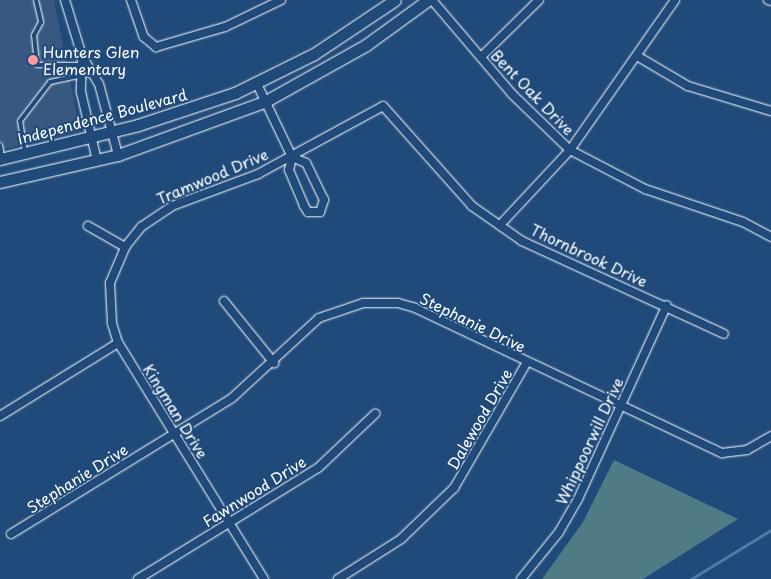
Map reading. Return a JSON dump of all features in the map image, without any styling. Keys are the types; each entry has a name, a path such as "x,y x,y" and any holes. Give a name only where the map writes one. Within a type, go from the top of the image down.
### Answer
{"main road":[{"name":"Independence Boulevard","path":"1,158 112,132 257,84 314,54 395,0"},
{"path":"0,182 118,155 266,102 366,46 428,0"},
{"path":"26,153 30,175"}],"street":[{"path":"65,0 82,56 92,73 118,155"},
{"path":"131,0 144,37 162,46 225,27 281,0"},
{"name":"Bent Oak Drive","path":"432,0 481,57 570,150 645,189 743,222 771,238"},
{"path":"481,57 539,0"},
{"path":"500,225 570,150 675,0"},
{"path":"82,56 81,75 97,160"},
{"path":"637,56 688,86 771,111"},
{"path":"257,84 292,157 289,170 304,206 308,212 320,212 324,200 306,163 292,157"},
{"name":"Thornbrook Drive","path":"292,157 383,106 443,177 500,225 549,255 667,305 724,334"},
{"name":"Tramwood Drive","path":"125,247 155,215 292,157"},
{"path":"88,226 125,247"},
{"name":"Kingman Drive","path":"125,247 110,283 118,344 264,579"},
{"path":"224,301 274,363"},
{"name":"Stephanie Drive","path":"12,534 232,398 274,363 319,318 378,302 415,308 526,364 722,453 737,453 771,436"},
{"name":"Whippoorwill Drive","path":"521,579 568,518 667,305"},
{"path":"0,416 118,344"},
{"name":"Dalewood Drive","path":"338,579 402,539 454,488 526,364"},
{"name":"Fawnwood Drive","path":"138,579 318,468 375,414"}],"lane":[{"path":"36,0 41,23 34,35 37,65 81,65"},
{"path":"26,153 20,122 55,78 92,73"},
{"path":"0,145 1,158"}],"shaded area":[{"name":"Hunters Glen Elementary","path":"0,0 54,0 80,131 0,150"}],"green space":[{"path":"614,460 738,519 643,579 542,579 583,522"}],"waterway":[{"path":"691,579 771,530"}],"place":[{"name":"Hunters Glen Elementary","path":"33,60"}]}
